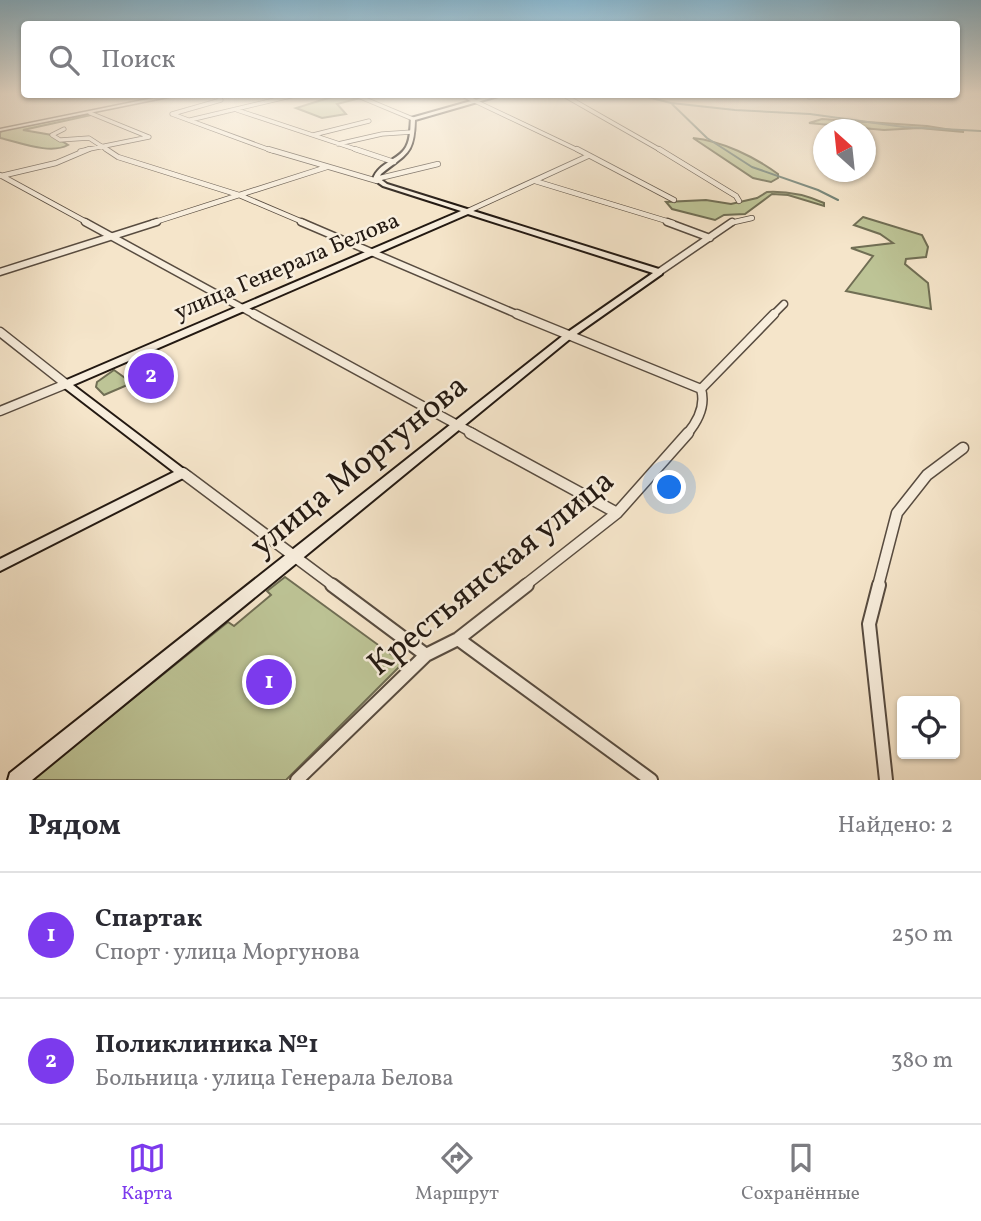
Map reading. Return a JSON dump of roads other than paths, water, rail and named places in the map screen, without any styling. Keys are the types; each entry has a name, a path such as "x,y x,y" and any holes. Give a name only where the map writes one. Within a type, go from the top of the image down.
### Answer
{"main road":[{"path":"412,132 408,150 378,173 377,180 659,272"},
{"name":"улица Генерала Белова","path":"66,384 468,211"},
{"name":"улица Моргунова","path":"17,780 568,336 659,272"},
{"path":"0,565 183,473 66,384"}],"street":[{"path":"61,130 52,135 60,141 89,138 118,157 239,195 373,250 568,336 701,389 784,304"},
{"path":"0,176 56,163 74,153 149,137 133,130"},
{"path":"217,130 295,159 377,180 438,164"},
{"path":"299,130 394,162"},
{"path":"313,135 331,130"},
{"path":"537,130 674,200"},
{"path":"626,130 736,195 739,201"},
{"path":"338,144 382,134 412,132"},
{"name":"улица Генерала Белова","path":"468,211 588,156"},
{"path":"0,272 327,167"},
{"path":"0,176 617,513"},
{"path":"535,181 695,230 710,238"},
{"name":"улица Моргунова","path":"659,272 733,221 752,218"},
{"path":"0,332 66,384"},
{"name":"улица Генерала Белова","path":"0,411 66,384"},
{"name":"Крестьянская улица","path":"297,780 426,655 458,639 617,513 696,424 704,400 701,389"},
{"path":"886,780 869,624 897,513 927,475 963,448"},
{"path":"183,473 296,555 426,655"},
{"path":"458,639 650,780"}],"waterway":[{"path":"699,130 752,167 818,190 838,200"},
{"path":"969,130 981,131"}],"place":[{"name":"Поликлиника №1","path":"151,376"},
{"name":"Спартак","path":"269,682"}]}
